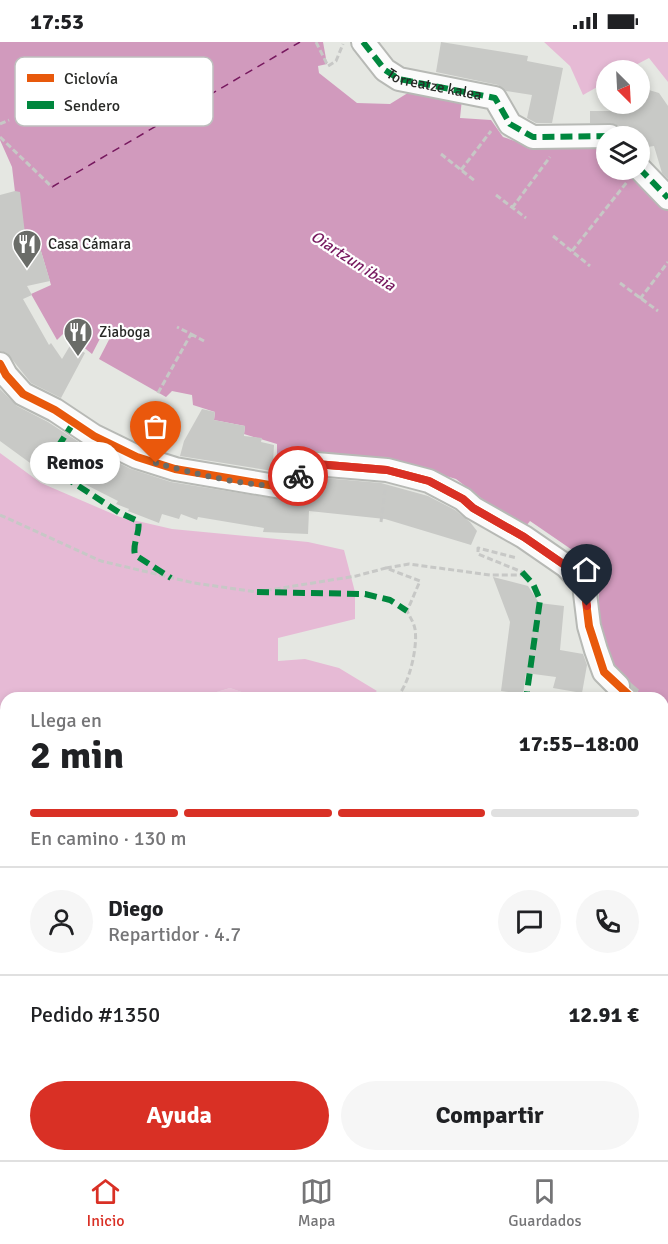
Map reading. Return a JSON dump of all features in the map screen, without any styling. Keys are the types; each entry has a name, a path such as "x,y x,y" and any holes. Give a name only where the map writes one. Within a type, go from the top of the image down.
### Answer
{"street":[{"name":"Torreatze kalea","path":"363,42 385,69 399,79 495,98 499,119 533,137 596,136"},
{"path":"468,109 499,119"},
{"path":"641,180 668,198"},
{"path":"0,364 22,394 55,410 94,436 137,457 176,469 281,487 294,485 304,463 387,470 438,485 524,537 566,566 584,585 589,626 596,650 604,672 618,686"}],"path":[{"path":"316,42 328,66 336,61 343,42"},
{"path":"461,170 499,119"},
{"path":"0,124 9,120"},
{"path":"0,137 52,187"},
{"path":"441,154 475,181"},
{"path":"512,208 552,155"},
{"path":"572,251 629,180"},
{"path":"496,195 526,218"},
{"path":"553,236 590,266"},
{"path":"640,299 668,262"},
{"path":"620,283 658,311"},
{"path":"177,327 204,340"},
{"path":"158,393 191,334"},
{"path":"381,522 387,470"},
{"path":"0,515 100,561 194,583 257,592 356,576 375,569 409,564 490,575 521,575 522,572 477,554 478,548 525,560"},
{"path":"386,568 420,581 407,611 414,626 416,639 414,655 402,692"}],"shaded area":[{"path":"544,42 668,42 668,82 649,58 645,60 596,60 596,88 583,95 570,66"},
{"path":"0,453 41,483 120,517 172,529 308,542 344,550 355,592 355,619 278,638 278,661 305,659 339,668 377,691 241,692 230,688 217,692 0,692"},
{"path":"230,688 241,692 217,692"}],"water":[{"name":"Oiartzun ibaia","path":"0,42 323,42 327,64 318,66 319,73 357,103 390,104 411,91 462,99 460,118 491,120 503,137 533,147 596,144 596,180 640,180 668,208 668,692 638,692 618,679 598,630 599,594 581,556 530,521 523,530 456,479 398,462 299,453 300,461 277,459 277,444 244,434 245,426 214,420 215,412 193,405 192,395 172,391 166,397 99,359 114,330 106,327 92,354 65,332 57,340 31,294 51,285 38,241 2,243 15,192 12,167 0,140"}],"building":[{"path":"441,42 528,56 527,61 563,68 552,123 536,123 527,118 532,95 506,91 498,85 436,72"},
{"path":"650,90 659,93 668,106 668,179 662,173 654,146 650,147 650,126 590,123 590,111 596,111 596,114 650,114"},
{"path":"20,192 26,242 38,241 50,281 27,286 32,295 23,299 49,345 51,343 62,359 71,344 85,353 61,398 31,383 7,353 0,351 0,195"},
{"path":"0,389 17,406 48,422 88,448 131,469 171,482 283,500 303,495 312,477 381,483 428,496 455,510 477,531 471,545 385,519 309,511 308,534 263,532 264,528 198,517 197,520 181,514 179,519 162,514 159,523 128,511 129,509 116,504 118,501 41,462 37,468 0,441"},
{"path":"202,409 215,412 214,420 245,426 244,436 262,438 261,442 274,445 273,463 288,465 285,473 180,456 184,441"},
{"path":"493,577 528,586 539,603 564,606 560,650 583,654 587,665 582,692 553,688 556,677 526,673 523,692 501,691 510,622"}],"ferry route":[{"path":"213,93 300,42"},
{"path":"52,187 156,126"}],"tunnel":[{"path":"618,686 625,692"}],"marked path":[{"path":"363,42 385,70 399,79 495,98 510,124 533,137 596,136"},
{"path":"650,179 668,198"},
{"path":"74,422 46,465 120,513 138,521 135,555 171,578"},
{"path":"522,572 533,584 540,600 527,692"},
{"path":"257,592 365,594 390,600 407,611"}],"cycle path":[{"path":"0,364 6,375 23,394 55,410 94,436 137,457 175,469 281,487 294,485 304,463 387,470 429,481 524,537 566,566 584,585 589,626 604,672 626,692"}],"way so far":[{"path":"156,463 206,475 281,487 294,485 298,476"}],"place":[{"name":"Casa Cámara","path":"27,270"},
{"name":"Ziaboga","path":"78,358"},
{"name":"Remos","path":"156,463"}],"route":[{"path":"298,476 304,463 387,470 429,481 463,499 473,508 524,537 566,566 584,585 587,606"}]}
